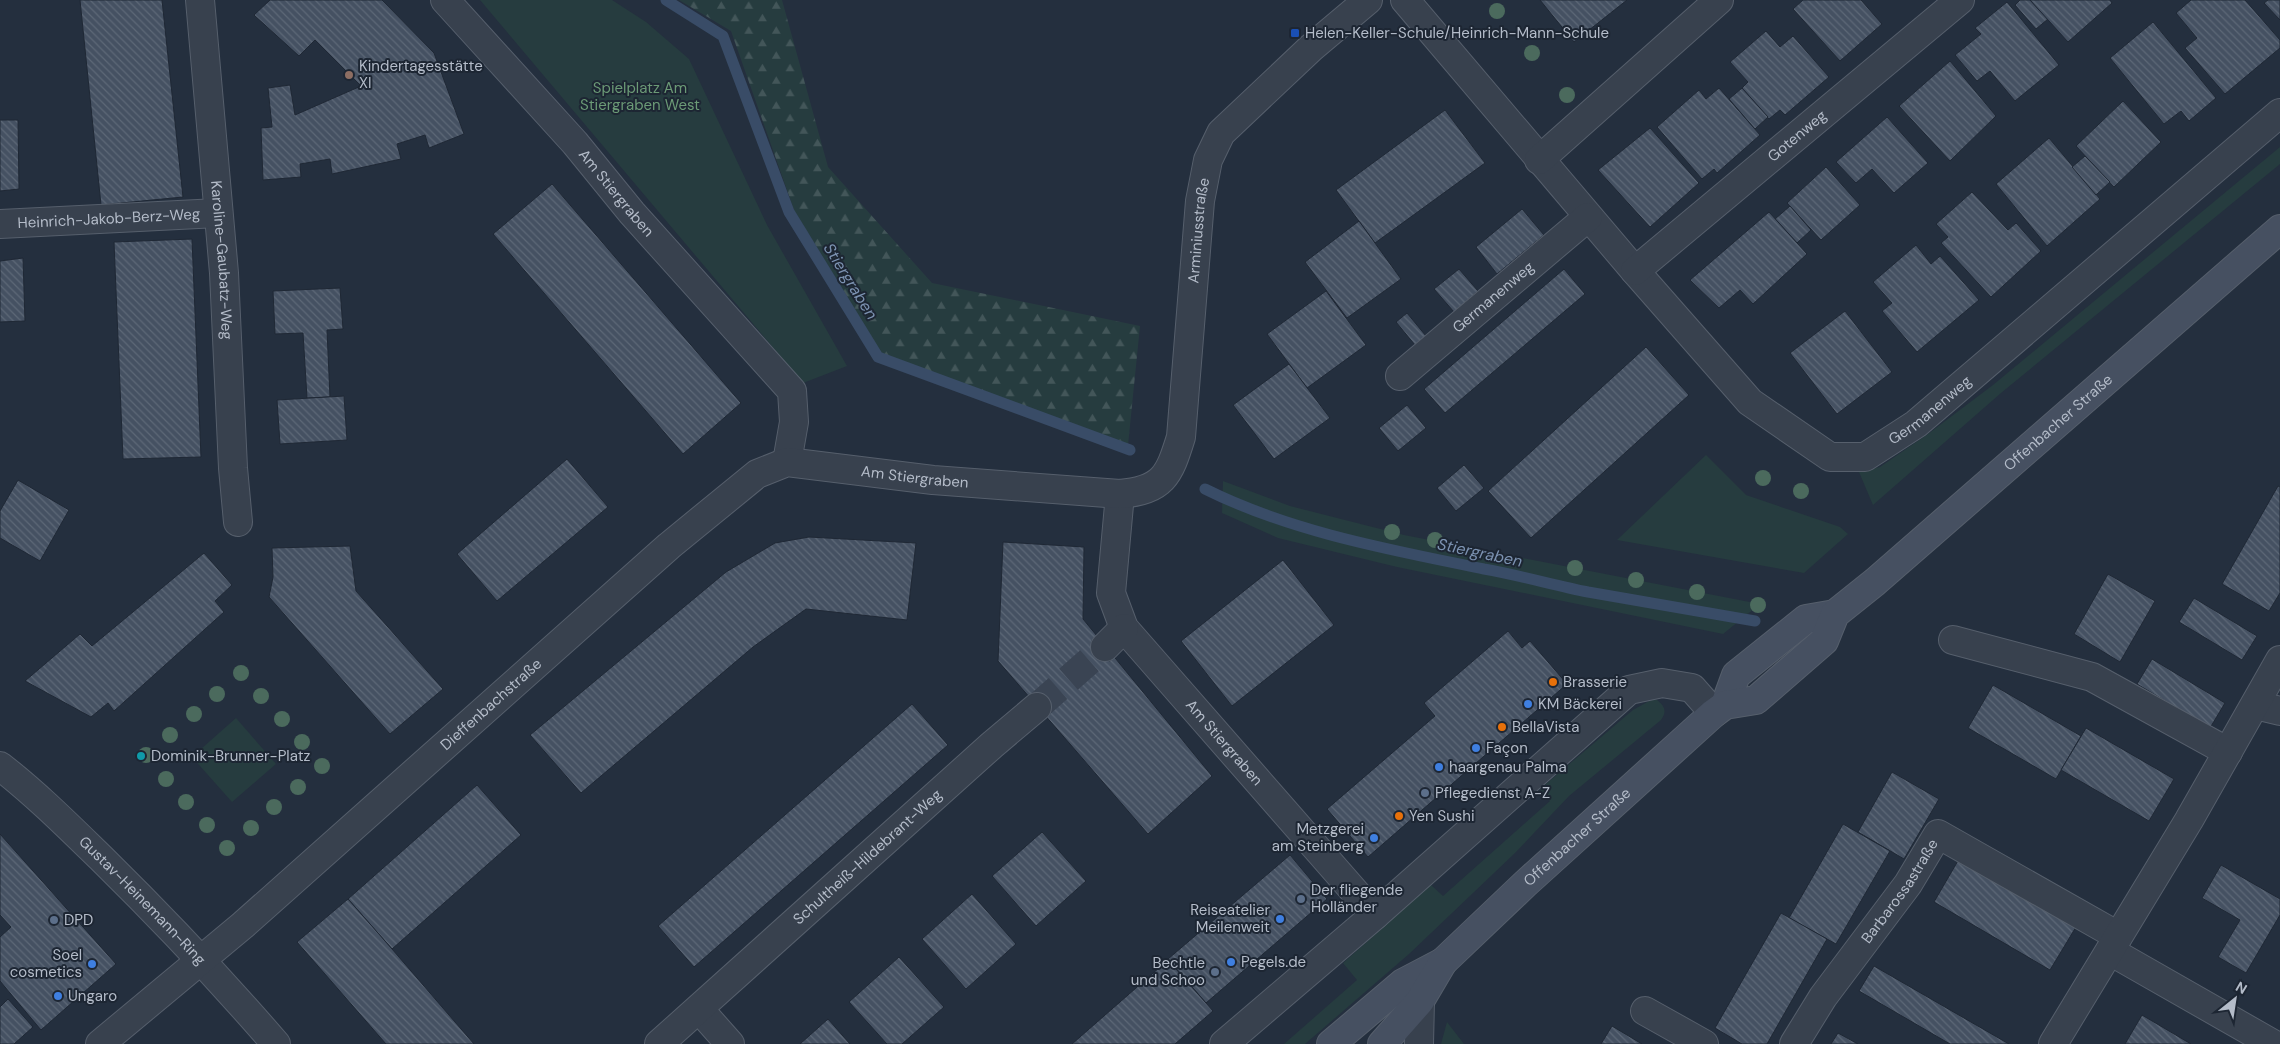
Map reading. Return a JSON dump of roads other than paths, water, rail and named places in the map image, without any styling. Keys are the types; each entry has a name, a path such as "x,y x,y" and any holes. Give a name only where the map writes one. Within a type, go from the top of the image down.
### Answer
{"main road":[{"name":"Offenbacher Straße","path":"1382,1044 1420,1000 1443,962 1525,884 1720,709 1736,676 1806,619 1834,614 2280,229"},
{"name":"Offenbacher Straße","path":"1331,1044 1403,983 1443,962"}],"street":[{"name":"Karoline-Gaubatz-Weg","path":"200,0 224,273 233,468 238,522"},
{"name":"Am Stiergraben","path":"445,0 574,143 632,214 792,391 794,422 787,462 933,480 1120,494 1111,594 1114,638 1374,915"},
{"name":"Arminiusstraße","path":"1120,494 1140,492 1159,483 1172,465 1181,437 1200,201 1208,160 1221,133 1298,60 1368,0"},
{"name":"Germanenweg","path":"1405,0 1635,272 1750,402 1830,457 1865,457 1916,424 2280,113"},
{"path":"1539,160 1719,0"},
{"name":"Gotenweg","path":"1635,272 1960,0"},
{"name":"Heinrich-Jakob-Berz-Weg","path":"0,224 218,213"},
{"name":"Germanenweg","path":"1400,376 1588,217"},
{"name":"Dieffenbachstraße","path":"100,1044 202,960 669,546 757,474 787,462"},
{"path":"1953,640 2092,677 2228,752"},
{"path":"2053,1044 2228,752 2267,708 2280,660"},
{"path":"1224,1044 1374,915 1629,690 1662,683 1692,688 1720,709"},
{"name":"Schultheiß-Hildebrant-Weg","path":"659,1044 992,745 1038,707"},
{"name":"Gustav-Heinemann-Ring","path":"0,766 33,792 165,921 276,1044"},
{"name":"Barbarossastraße","path":"1794,1044 1823,997 1908,884 1938,834 2273,1044"},
{"name":"Offenbacher Straße","path":"1419,1044 1420,1000"},
{"path":"699,1008 730,1044"},
{"path":"1645,1011 1704,1044"}],"waterway":[{"name":"Stiergraben","path":"666,0 723,36 789,212 878,357 1130,450"},
{"name":"Stiergraben","path":"1205,489 1272,517 1378,547 1588,592 1755,621"}],"tunnel":[{"path":"1037,707 1105,647"}],"place":[{"name":"Helen-Keller-Schule/Heinrich-Mann-Schule","path":"1295,33"},
{"name":"Kindertagesstätte XI","path":"349,75"},
{"name":"Brasserie","path":"1553,682"},
{"name":"KM Bäckerei","path":"1528,704"},
{"name":"BellaVista","path":"1502,727"},
{"name":"Façon","path":"1476,748"},
{"name":"Dominik-Brunner-Platz","path":"141,756"},
{"name":"haargenau Palma","path":"1439,767"},
{"name":"Pflegedienst A-Z","path":"1425,793"},
{"name":"Yen Sushi","path":"1399,816"},
{"name":"Metzgerei am Steinberg","path":"1374,838"},
{"name":"Der fliegende Holländer","path":"1301,899"},
{"name":"Reiseatelier Meilenweit","path":"1280,919"},
{"name":"DPD","path":"54,920"},
{"name":"Pegels.de","path":"1231,962"},
{"name":"Soel cosmetics","path":"92,964"},
{"name":"Bechtle und Schoo","path":"1215,972"},
{"name":"Ungaro","path":"58,996"}],"park label":[{"name":"Spielplatz Am Stiergraben West","path":"640,96"}]}
